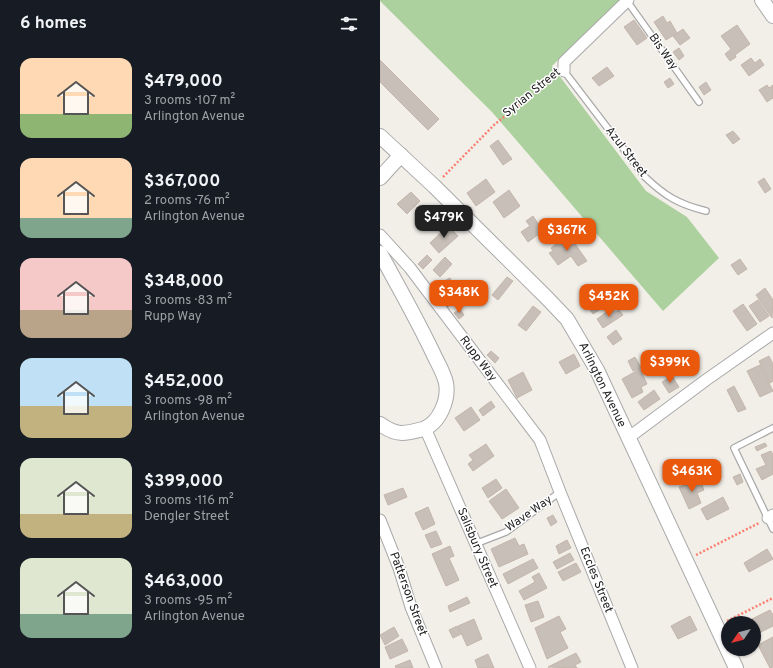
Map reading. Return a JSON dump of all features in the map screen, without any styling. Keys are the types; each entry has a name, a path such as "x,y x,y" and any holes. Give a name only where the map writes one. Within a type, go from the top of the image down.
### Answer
{"street":[{"name":"Syrian Street","path":"564,71 564,62 628,0"},
{"path":"762,0 773,16"},
{"name":"Arlington Avenue","path":"380,136 434,186 547,298 566,319 597,370 736,668"},
{"path":"380,178 401,155"},
{"name":"Rupp Way","path":"380,235 410,268 540,440 560,492"},
{"path":"380,253 430,346 446,383 447,395 442,409 435,420 426,428 406,434 390,431 380,424"},
{"path":"628,438 706,380 773,333"},
{"name":"Salisbury Street","path":"426,428 530,668"},
{"name":"Eccles Street","path":"560,492 632,668"},
{"name":"Patterson Street","path":"380,520 399,568 411,607 436,668"}],"lane":[{"name":"Bis Way","path":"628,0 699,102"},
{"name":"Azul Street","path":"564,71 645,177 659,191 676,201 706,211"},
{"path":"773,428 734,448 771,517 773,529"},
{"name":"Wave Way","path":"475,544 506,532 560,492"}],"path":[{"name":"Syrian Street","path":"434,186 495,124 564,71"},
{"path":"686,560 771,517"},
{"path":"717,626 773,598"}],"green space":[{"path":"380,0 620,0 552,66 646,191 687,217 719,258 663,311 492,112"}],"building":[{"path":"663,16 667,23 670,21 677,33 666,40 654,22"},
{"path":"634,20 647,38 637,45 624,27"},
{"path":"737,25 750,44 735,55 736,57 730,61 725,54 731,49 721,36"},
{"path":"683,29 690,38 680,45 673,36"},
{"path":"679,48 684,56 679,60 673,52"},
{"path":"751,58 755,63 760,59 764,65 749,76 741,65"},
{"path":"380,60 439,119 428,130 380,82"},
{"path":"607,67 614,76 599,86 592,78"},
{"path":"670,78 674,84 668,88 664,82"},
{"path":"706,82 711,90 704,95 699,87"},
{"path":"767,85 769,88 773,85 773,98 767,102 759,90"},
{"path":"733,131 740,139 733,144 726,135"},
{"path":"498,140 512,159 503,165 490,146"},
{"path":"764,178 771,189 765,193 758,182"},
{"path":"486,179 495,192 476,206 467,193"},
{"path":"509,190 520,206 504,218 493,202"},
{"path":"411,192 420,201 407,214 397,204"},
{"path":"533,216 543,231 528,242 521,232 530,226 526,221"},
{"path":"448,226 458,236 439,253 430,243"},
{"path":"569,235 587,261 578,266 571,256 558,265 549,253 553,251 551,248"},
{"path":"427,255 432,260 423,269 418,264"},
{"path":"445,257 452,264 440,277 433,270"},
{"path":"740,259 747,269 738,275 731,265"},
{"path":"507,277 513,281 498,300 492,295"},
{"path":"450,278 461,299 447,307 436,285"},
{"path":"765,288 773,300 772,318 756,295"},
{"path":"599,294 607,305 593,314 586,304"},
{"path":"758,300 769,316 760,322 749,306"},
{"path":"743,304 757,324 747,331 733,311"},
{"path":"533,306 541,312 526,331 518,325"},
{"path":"612,308 615,312 619,310 623,315 603,328 597,319"},
{"path":"460,309 464,315 459,319 454,313"},
{"path":"616,330 622,339 613,345 607,337"},
{"path":"491,351 499,358 495,363 487,355"},
{"path":"574,354 580,366 566,374 559,362"},
{"path":"769,356 773,364 773,381 770,383 759,361"},
{"path":"635,357 641,368 633,371 628,361"},
{"path":"760,365 773,391 760,397 747,371"},
{"path":"640,369 647,384 641,387 643,392 632,398 622,379"},
{"path":"523,372 532,390 517,398 508,380"},
{"path":"672,376 679,387 669,393 662,382"},
{"path":"734,386 746,409 738,412 727,390"},
{"path":"654,390 660,399 644,410 638,402"},
{"path":"491,401 495,407 483,416 479,410"},
{"path":"471,407 480,420 464,431 455,418"},
{"path":"765,443 767,446 757,451 755,447"},
{"path":"486,444 494,456 473,471 468,464 473,460 469,455"},
{"path":"771,451 773,455 773,474 762,480 756,469 766,465 761,455"},
{"path":"740,474 743,482 737,485 733,477"},
{"path":"496,479 502,488 488,498 482,488"},
{"path":"700,480 704,490 697,493 701,503 689,509 679,487"},
{"path":"403,488 407,497 388,505 384,495"},
{"path":"506,489 519,508 502,519 489,501"},
{"path":"723,497 729,509 707,520 701,509"},
{"path":"428,507 435,524 423,530 415,513"},
{"path":"553,515 557,522 551,526 547,518"},
{"path":"436,531 442,544 431,548 425,535"},
{"path":"515,538 519,546 524,544 528,554 499,567 491,549"},
{"path":"567,540 571,548 559,554 556,546"},
{"path":"450,546 454,556 449,558 459,580 446,586 432,554"},
{"path":"767,549 773,559 749,572 744,563"},
{"path":"570,553 574,560 557,569 553,562"},
{"path":"533,559 538,568 508,584 503,574"},
{"path":"576,563 581,572 563,581 558,572"},
{"path":"539,573 547,588 524,600 519,591 535,582 532,577"},
{"path":"467,597 470,603 450,612 448,606"},
{"path":"538,601 544,617 531,622 525,605"},
{"path":"770,610 773,615 773,626 761,632 761,616 758,616"},
{"path":"559,616 566,629 560,632 568,648 547,659 535,628"},
{"path":"690,616 697,630 678,639 671,626"},
{"path":"474,619 482,639 467,646 458,626"},
{"path":"457,626 461,634 453,638 449,630"},
{"path":"394,627 399,636 385,645 380,635"},
{"path":"773,637 773,667 770,668 761,651 761,643"},
{"path":"402,639 408,651 390,659 385,647"},
{"path":"576,653 581,662 575,665 577,668 548,667"},
{"path":"488,654 494,668 478,668 475,660"},
{"path":"410,660 413,668 396,668 395,666"}]}
